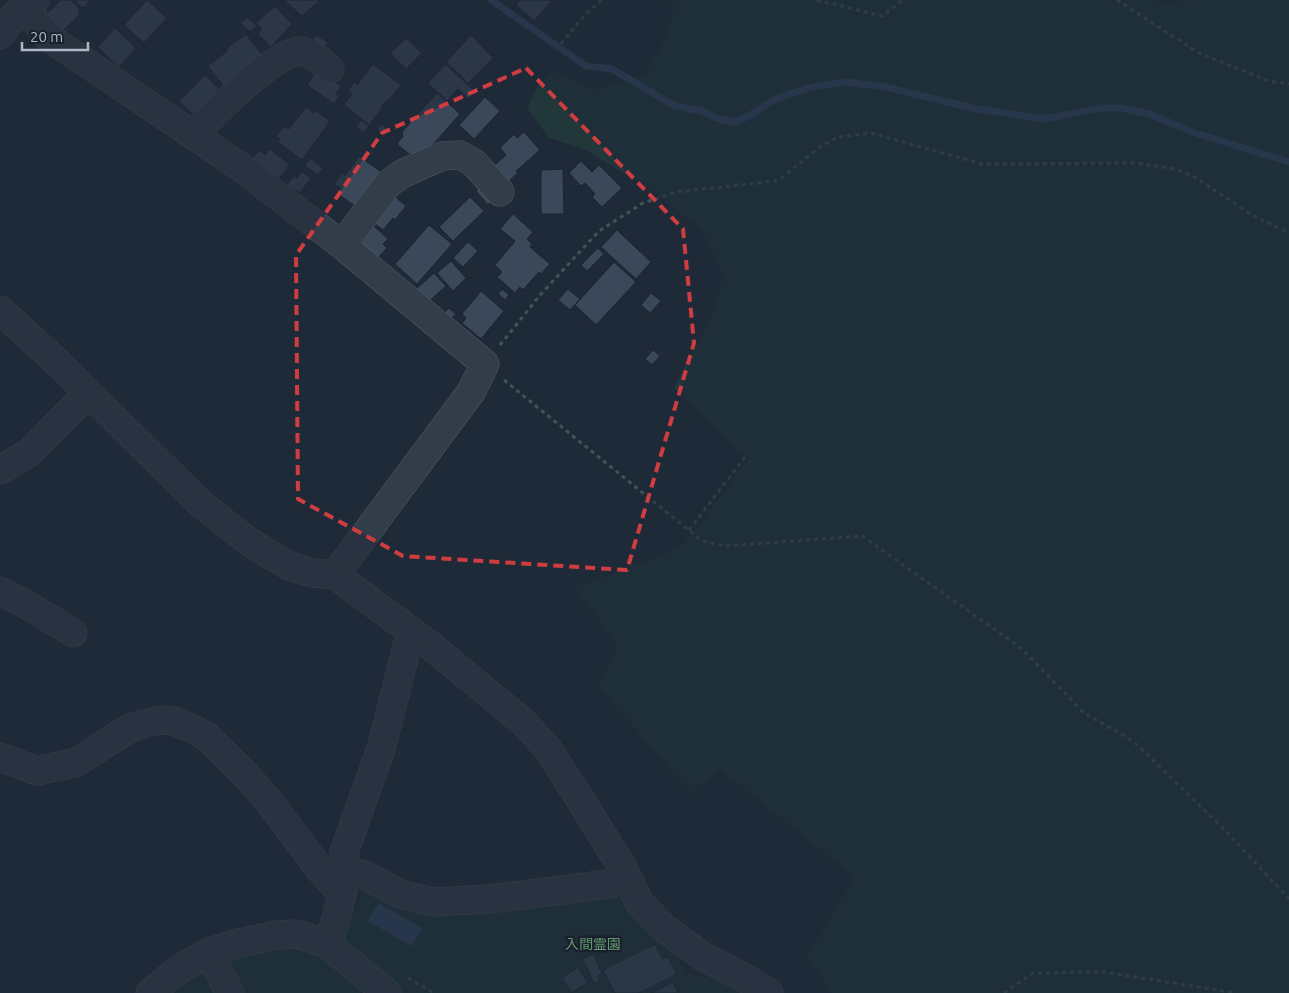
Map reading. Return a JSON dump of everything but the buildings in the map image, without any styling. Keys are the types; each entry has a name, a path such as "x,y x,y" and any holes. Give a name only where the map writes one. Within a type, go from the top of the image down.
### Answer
{"street":[{"path":"0,35 16,14 30,2 36,22 48,37 239,166 342,245 485,364 471,392 335,575"},
{"path":"194,136 239,89 293,52 302,51 310,54 330,69"},
{"path":"342,245 388,184 402,174 442,156 460,155 474,163 500,192"},
{"path":"0,310 58,363 201,504 240,535 289,566 313,573 335,575 445,657 523,722 547,748 580,799 627,877 639,902 664,928 702,956 769,993"},
{"path":"0,470 30,452 88,393"},
{"path":"0,591 31,607 73,633"},
{"path":"327,944 336,919 344,882 344,852 381,749 412,633"},
{"path":"0,757 36,771 77,762 128,729 160,720 174,721 206,736 251,780 318,867 344,882 364,875 400,894 433,902 488,899 570,889 613,883 627,877"},
{"path":"150,993 178,970 209,952 276,935 297,934 327,944 387,993"},
{"path":"209,952 230,993"}],"path":[{"path":"561,44 582,18 602,0"},
{"path":"818,0 882,16 903,0"},
{"path":"1118,0 1199,53 1269,81 1289,84"},
{"path":"1289,233 1252,216 1193,176 1175,169 1138,163 982,164 871,133 838,137 817,149 783,177 775,181 677,192 643,203 599,231 541,294 485,364 702,541 726,546 862,536 1020,648 1084,713 1132,741 1224,829 1289,899"},
{"path":"690,530 744,457"},
{"path":"1004,993 1033,973 1104,972 1236,993"}],"highlighted area":[{"path":"526,68 683,229 694,343 627,570 403,556 298,499 296,255 382,133"}],"green space":[{"path":"668,0 1154,0 1159,3 1193,0 1289,0 1289,993 833,993 807,957 855,877 719,768 692,793 598,686 618,645 576,588 678,549 697,528 749,458 708,422 674,388 710,319 724,276 703,231 647,187 582,148 549,138 527,108 538,86 554,72 593,90 645,75 664,41 675,7"},
{"name":"入間霊園","path":"368,883 402,899 617,890 645,928 661,932 687,974 742,983 758,993 167,993 203,967 346,925"}],"water":[{"path":"378,903 422,928 411,946 368,921"}],"waterway":[{"path":"491,0 586,66 612,69 675,106 702,111 716,118 734,122 749,116 775,99 812,87 845,82 886,87 972,108 1043,119 1101,108 1121,108 1149,114 1192,132 1289,162"}]}
